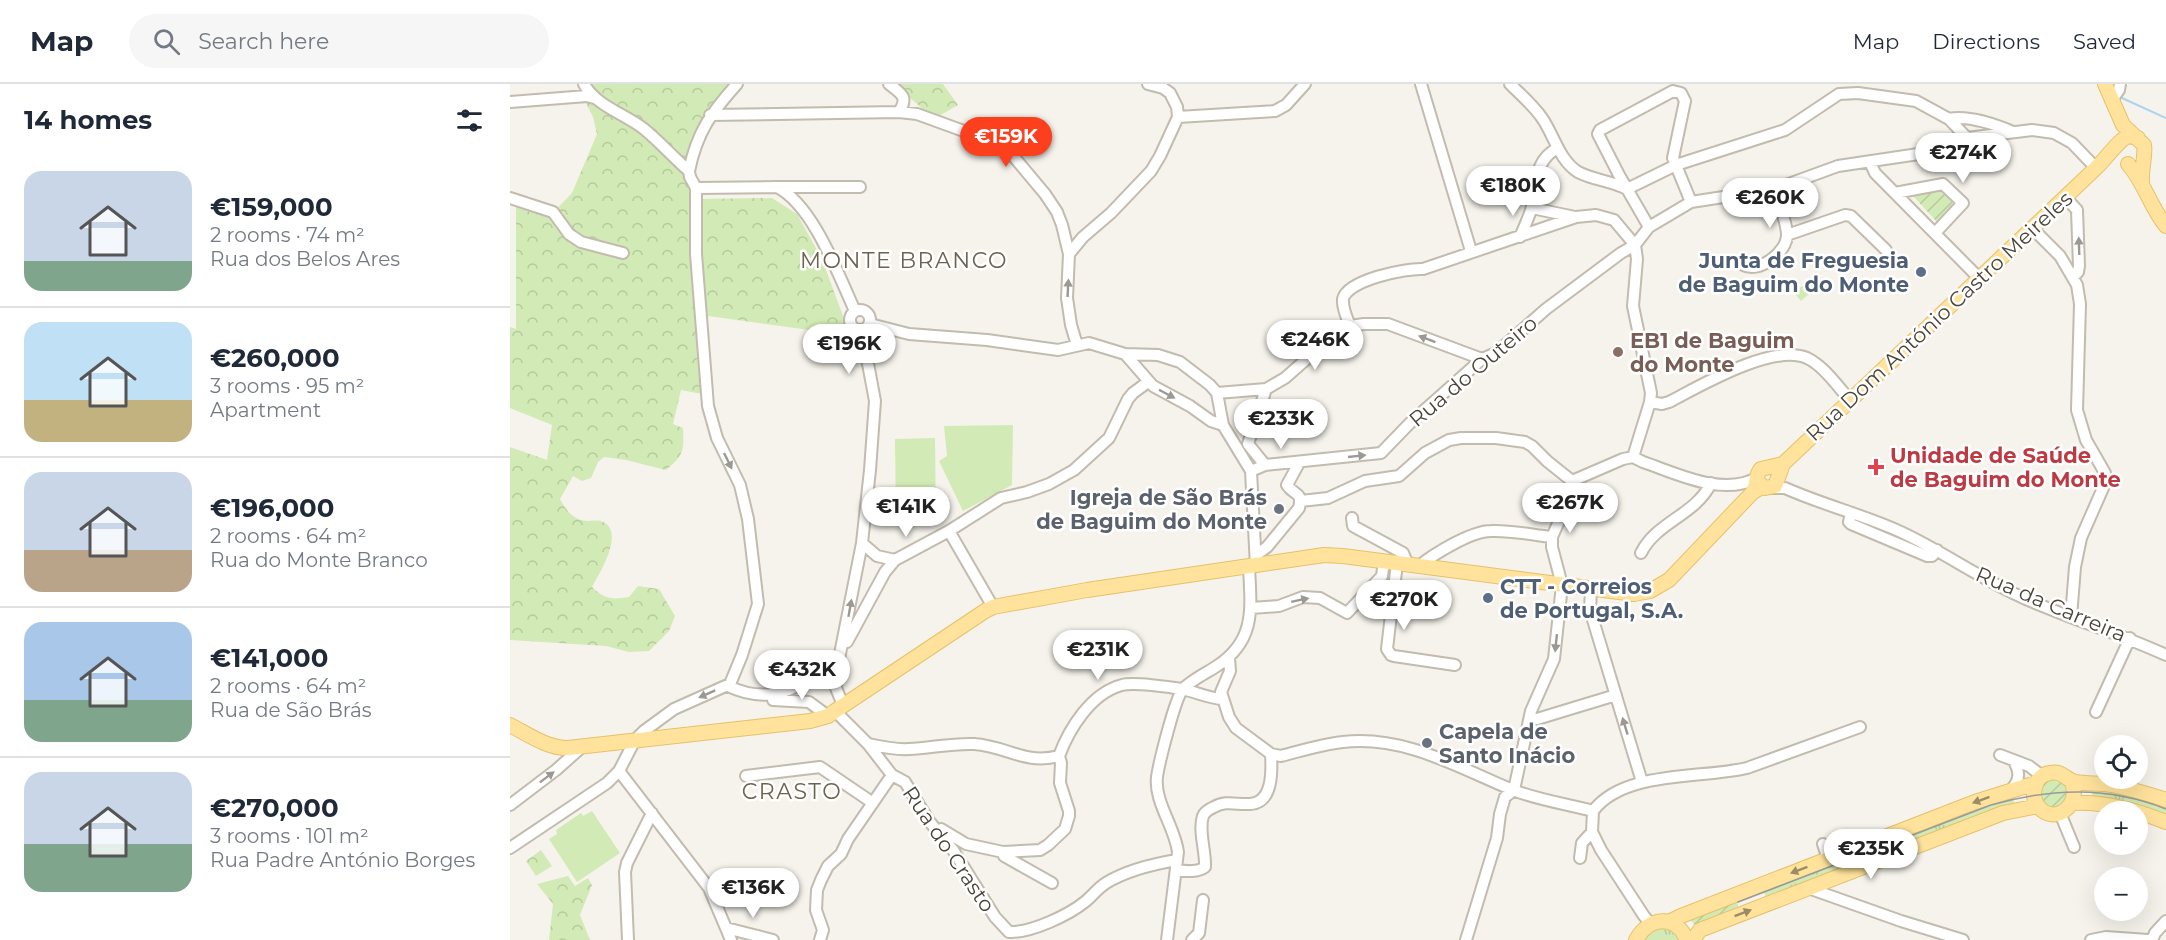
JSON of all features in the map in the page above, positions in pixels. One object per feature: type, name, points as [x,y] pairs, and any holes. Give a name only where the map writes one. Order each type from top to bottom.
[{"type":"main road","points":[[2105,84],[2124,127],[2142,141],[2145,149],[2142,181],[2148,198],[2166,226]]},
{"type":"main road","points":[[2120,120],[2117,154],[2142,181]]},
{"type":"main road","points":[[2119,143],[2129,136],[2138,138]]},
{"type":"main road","name":"Rua Dom António Castro Meireles","points":[[1253,563],[1343,555],[1634,594],[1658,588],[1669,580],[1740,506],[1770,480],[1850,400],[2096,168],[2119,143]]},
{"type":"main road","points":[[2096,168],[2125,163],[2135,164],[2143,158]]},
{"type":"main road","points":[[510,725],[556,748],[810,721],[835,711],[993,607],[1253,563]]},
{"type":"main road","points":[[1636,939],[1643,929],[1651,924],[1669,922],[1976,802],[2039,780],[2049,773],[2057,772],[2071,780],[2111,785],[2166,800]]},
{"type":"main road","points":[[2039,780],[2034,794],[2038,806],[2052,814],[2060,813],[2072,803],[2075,794],[2071,780]]},
{"type":"main road","points":[[2072,803],[2118,807],[2144,813],[2166,822]]},
{"type":"main road","points":[[1693,940],[1700,930],[1808,888],[2003,813],[2038,806]]},
{"type":"main road","points":[[1669,922],[1683,931],[1688,940]]},
{"type":"street","points":[[584,84],[594,98],[643,129],[689,171]]},
{"type":"street","points":[[510,848],[607,783],[619,771],[635,740],[644,731],[674,709],[728,686],[742,655],[758,604],[748,519],[740,485],[717,438],[708,406],[696,254],[696,188],[689,171],[692,155],[710,115],[737,84]]},
{"type":"street","points":[[889,84],[909,100],[917,114]]},
{"type":"street","points":[[1069,254],[1083,237],[1111,213],[1150,171],[1160,156],[1178,117],[1177,107],[1170,93],[1163,88],[1148,84]]},
{"type":"street","points":[[1421,84],[1471,251]]},
{"type":"street","points":[[1510,84],[1542,118],[1558,148],[1571,166],[1578,171],[1627,189],[1676,165],[1785,130],[1839,94],[1858,93],[1916,101],[1949,119],[1967,138]]},
{"type":"street","points":[[2112,100],[2120,84]]},
{"type":"street","points":[[1178,117],[1275,111],[1286,105],[1303,85]]},
{"type":"street","points":[[1649,227],[1598,134],[1600,130],[1673,91],[1681,93],[1684,102],[1674,154],[1691,202]]},
{"type":"street","points":[[510,102],[575,97],[594,98]]},
{"type":"street","points":[[899,112],[904,97]]},
{"type":"street","points":[[710,115],[899,112],[917,114],[983,138],[1009,151],[1046,194],[1062,225],[1069,254],[1067,298],[1077,345]]},
{"type":"street","points":[[1949,119],[1960,117],[2013,132]]},
{"type":"street","points":[[1635,245],[1649,227],[1691,202],[1775,189],[1838,166],[1952,149],[1967,138],[2032,130],[2055,134],[2072,143],[2096,168]]},
{"type":"street","points":[[1520,237],[1532,208],[1534,184],[1542,162],[1549,153],[1558,148]]},
{"type":"street","points":[[1869,162],[1875,173],[1979,278]]},
{"type":"street","points":[[1895,193],[1943,184],[1964,203],[1935,233]]},
{"type":"street","points":[[777,187],[788,193],[799,204],[816,231],[855,311]]},
{"type":"street","points":[[696,188],[860,187]]},
{"type":"street","points":[[1775,189],[1787,235]]},
{"type":"street","points":[[2065,197],[2077,210],[2079,266],[2078,272],[2073,277]]},
{"type":"street","points":[[510,198],[553,212],[569,234],[581,242],[623,253]]},
{"type":"street","points":[[1532,208],[1576,217]]},
{"type":"street","points":[[1350,327],[1343,300],[1353,287],[1371,279],[1411,268],[1423,268],[1576,217],[1596,215],[1614,220],[1635,245],[1637,259],[1634,306],[1649,385],[1650,402],[1633,457]]},
{"type":"street","points":[[1743,265],[1756,268],[1768,262],[1777,253],[1787,235],[1845,215],[1851,216],[1886,250]]},
{"type":"street","points":[[2032,228],[2054,249],[2077,285],[2080,304],[2077,410],[2086,440],[2104,473],[2103,488],[2081,538],[2075,567],[2072,617]]},
{"type":"street","name":"Rua do Outeiro","points":[[1251,471],[1265,465],[1381,453],[1410,423],[1482,359],[1496,353],[1546,309],[1620,253],[1635,245]]},
{"type":"street","points":[[835,711],[836,674],[862,543],[874,406],[864,328],[870,318],[867,312],[855,311],[850,322],[864,328],[987,340],[1058,350],[1089,343],[1125,354],[1158,355],[1186,366],[1217,393],[1223,425],[1251,471],[1253,563],[1251,608],[1242,643],[1229,658],[1183,689],[1169,727],[1157,779],[1162,803],[1177,843],[1167,940]]},
{"type":"street","points":[[1217,393],[1266,389],[1285,378],[1335,334],[1350,327],[1365,324],[1388,324],[1482,359]]},
{"type":"street","points":[[1125,354],[1148,382],[1212,421],[1223,425]]},
{"type":"street","points":[[1650,402],[1662,404],[1669,402],[1743,366],[1767,358],[1794,356],[1810,359],[1850,400]]},
{"type":"street","points":[[728,686],[741,693],[776,694],[791,691],[825,668],[847,643],[885,572],[895,560],[949,531],[1001,498],[1048,484],[1074,470],[1109,438],[1132,393],[1148,382]]},
{"type":"street","points":[[1265,465],[1248,444],[1266,389]]},
{"type":"street","points":[[1301,501],[1328,498],[1365,481],[1399,476],[1425,453],[1449,440],[1461,438],[1496,438],[1525,442],[1572,481]]},
{"type":"street","points":[[1572,481],[1633,457],[1711,483],[1731,484],[1770,480]]},
{"type":"street","points":[[1253,563],[1299,508],[1301,501],[1299,495],[1287,485],[1299,463]]},
{"type":"street","name":"Rua da Carreira","points":[[1770,480],[1899,531],[2002,588],[2130,638],[2166,655]]},
{"type":"street","points":[[1466,940],[1497,838],[1505,797],[1514,790],[1531,711],[1554,659],[1562,585],[1552,547],[1552,537],[1563,512],[1572,481]]},
{"type":"street","points":[[1641,553],[1644,546],[1665,525],[1699,502],[1711,483]]},
{"type":"street","points":[[1731,484],[1739,491],[1740,506]]},
{"type":"street","name":"Rua da Carreira","points":[[1851,513],[1849,522],[1851,525],[1930,557],[1937,550]]},
{"type":"street","points":[[1352,518],[1353,526],[1403,553],[1387,649],[1389,652],[1394,656],[1455,665]]},
{"type":"street","points":[[949,531],[993,607]]},
{"type":"street","points":[[1251,608],[1279,606],[1303,597],[1320,598],[1347,613],[1382,576],[1402,564],[1429,558],[1477,533],[1490,531],[1552,537]]},
{"type":"street","points":[[1894,543],[1899,531]]},
{"type":"street","points":[[862,543],[877,556],[895,560]]},
{"type":"street","points":[[1591,589],[1590,610],[1642,782]]},
{"type":"street","points":[[2096,712],[2130,638]]},
{"type":"street","points":[[1229,658],[1230,671],[1221,692],[1229,717],[1236,728],[1271,754],[1281,756],[1343,742],[1391,745],[1418,750],[1463,766],[1514,790],[1593,811]]},
{"type":"street","points":[[928,821],[966,844],[1003,852],[1040,850],[1065,828],[1070,811],[1060,783],[1059,756],[1064,742],[1089,707],[1123,684],[1183,689],[1212,699],[1222,699]]},
{"type":"street","name":"Rua do Crasto","points":[[741,693],[751,698],[809,702],[835,711],[868,744],[892,776],[905,782],[928,821],[953,850],[1007,936],[1068,913],[1117,877],[1160,863],[1194,871],[1203,870],[1205,867],[1203,816],[1218,804],[1230,802],[1249,804],[1265,798],[1272,771],[1271,754]]},
{"type":"street","points":[[1537,719],[1616,695]]},
{"type":"street","points":[[1651,924],[1601,850],[1592,832],[1593,811],[1601,801],[1642,782],[1728,773],[1747,768],[1860,727]]},
{"type":"street","points":[[868,744],[908,749],[975,744],[1000,749],[1028,759],[1043,760],[1059,756]]},
{"type":"street","points":[[510,805],[583,746]]},
{"type":"street","points":[[2000,755],[2034,769],[2039,780]]},
{"type":"street","points":[[2010,790],[2019,776],[2019,770],[2013,760]]},
{"type":"street","points":[[746,776],[820,767],[873,803]]},
{"type":"street","points":[[619,771],[709,888],[731,940]]},
{"type":"street","points":[[824,939],[816,910],[816,890],[828,866],[841,854],[848,839],[892,776]]},
{"type":"street","points":[[628,940],[625,872],[631,854],[652,813]]},
{"type":"street","points":[[2060,813],[2074,847]]},
{"type":"street","points":[[1580,858],[1582,843],[1592,832]]},
{"type":"street","points":[[1823,844],[1828,859]]},
{"type":"street","points":[[1003,852],[1004,856],[1052,883]]},
{"type":"street","points":[[1839,876],[1837,887],[1840,895],[1849,902]]},
{"type":"street","points":[[1808,888],[1963,940]]},
{"type":"street","points":[[1197,938],[1203,900]]},
{"type":"street","points":[[2091,940],[2106,937],[2150,940],[2166,921]]},
{"type":"street","points":[[726,928],[773,940]]},
{"type":"green space","points":[[580,84],[731,84],[702,124],[690,150],[688,164],[693,199],[772,198],[797,214],[822,259],[843,316],[846,335],[694,314],[702,394],[681,390],[673,424],[683,428],[683,447],[680,456],[666,470],[604,457],[598,462],[591,478],[582,481],[573,476],[560,499],[565,507],[578,519],[601,521],[612,533],[605,563],[592,587],[600,594],[613,598],[629,597],[638,586],[659,589],[675,616],[669,631],[649,651],[629,652],[606,646],[510,640],[510,447],[547,460],[552,425],[510,408],[510,327],[516,329],[516,207],[550,216],[572,193],[597,134]]},
{"type":"green space","points":[[895,84],[943,84],[958,105],[939,116],[927,113]]},
{"type":"green space","points":[[1940,190],[1955,205],[1937,222],[1913,196]]},
{"type":"green space","points":[[1811,278],[1818,286],[1801,301],[1794,293]]},
{"type":"green space","points":[[1013,425],[1012,485],[963,511],[939,461],[947,456],[944,426]]},
{"type":"green space","points":[[935,438],[936,521],[896,522],[895,439]]},
{"type":"green space","points":[[2056,777],[2068,786],[2068,800],[2056,809],[2043,805],[2039,787],[2042,782]]},
{"type":"green space","points":[[2092,787],[2166,804],[2166,818],[2148,813],[2148,801],[2092,799]]},
{"type":"green space","points":[[2013,797],[2015,806],[1767,900],[1762,888],[1961,812]]},
{"type":"green space","points":[[592,811],[620,853],[577,882],[549,839],[557,834],[556,830],[581,813],[583,816]]},
{"type":"green space","points":[[541,850],[552,866],[536,876],[526,861]]},
{"type":"green space","points":[[568,876],[575,886],[588,878],[592,885],[580,915],[590,940],[549,940],[553,904],[537,884]]},
{"type":"green space","points":[[1736,900],[1739,908],[1697,928],[1688,917]]},
{"type":"green space","points":[[1657,928],[1670,930],[1679,940],[1643,940],[1646,935]]},
{"type":"waterway","points":[[2122,98],[2166,118]]},
{"type":"tram line","points":[[1738,902],[1991,805],[2013,799],[2057,793],[2101,793],[2123,796],[2166,809]]},
{"type":"place","name":"Junta de Freguesia de Baguim do Monte","points":[[1921,272]]},
{"type":"place","name":"EB1 de Baguim do Monte","points":[[1618,352]]},
{"type":"place","name":"Unidade de Saúde de Baguim do Monte","points":[[1876,467]]},
{"type":"place","name":"Igreja de São Brás de Baguim do Monte","points":[[1279,509]]},
{"type":"place","name":"CTT - Correios de Portugal, S.A.","points":[[1488,598]]},
{"type":"place","name":"Capela de Santo Inácio","points":[[1427,743]]},
{"type":"district","name":"MONTE BRANCO","points":[[904,260]]},
{"type":"district","name":"CRASTO","points":[[792,791]]}]
